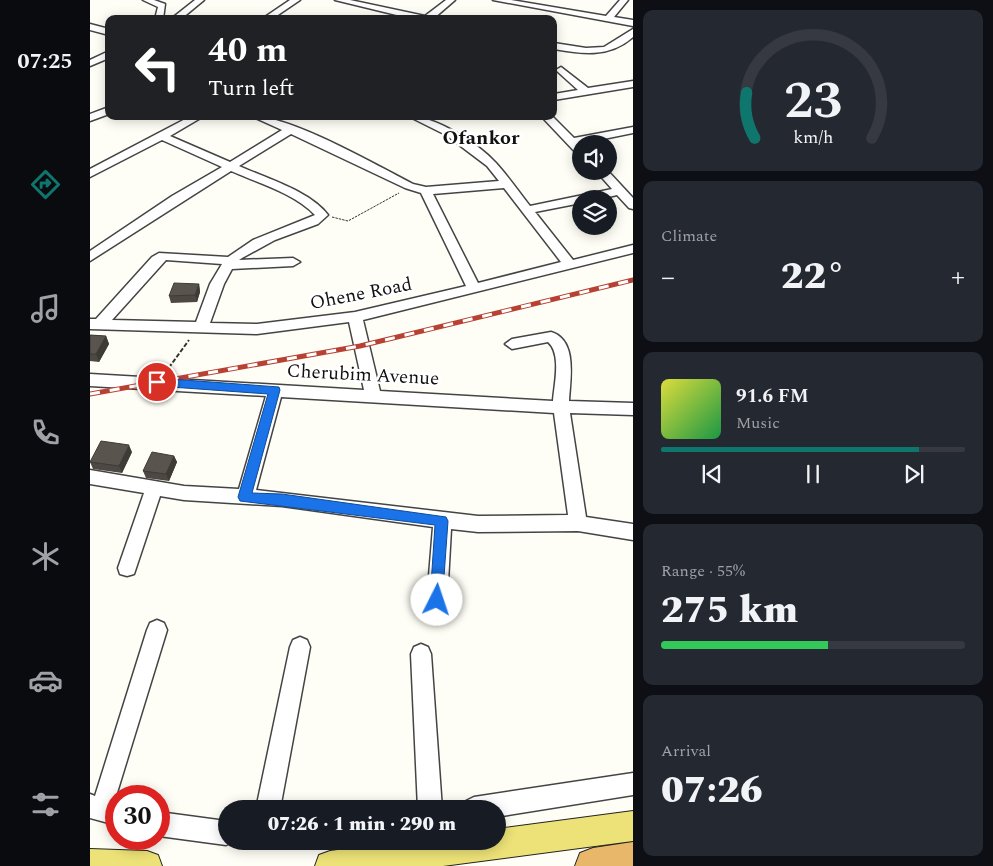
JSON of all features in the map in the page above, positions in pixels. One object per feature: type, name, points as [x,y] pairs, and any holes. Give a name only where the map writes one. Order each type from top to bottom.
[{"type":"highway","points":[[593,866],[633,860]]},
{"type":"main road","points":[[330,866],[633,826]]},
{"type":"main road","points":[[90,864],[147,866]]},
{"type":"street","points":[[147,0],[162,6],[160,15]]},
{"type":"street","points":[[180,15],[200,0]]},
{"type":"street","points":[[272,15],[296,0]]},
{"type":"street","points":[[339,0],[408,15]]},
{"type":"street","points":[[431,15],[451,0]]},
{"type":"street","points":[[497,0],[633,24]]},
{"type":"street","points":[[608,19],[624,0]]},
{"type":"street","points":[[90,27],[105,31]]},
{"type":"street","points":[[557,46],[601,52],[617,46],[633,32]]},
{"type":"street","points":[[90,64],[105,56]]},
{"type":"street","points":[[561,70],[585,91]]},
{"type":"street","points":[[557,96],[633,84]]},
{"type":"street","points":[[90,118],[105,112]]},
{"type":"street","points":[[90,174],[191,120]]},
{"type":"street","points":[[266,120],[409,186],[426,191],[506,184]]},
{"type":"street","points":[[422,120],[450,133],[491,164],[570,266]]},
{"type":"street","points":[[550,120],[571,142],[633,130]]},
{"type":"street","points":[[90,257],[176,199],[290,130]]},
{"type":"street","points":[[160,135],[228,168],[304,200],[322,215],[314,221],[255,246],[230,263],[220,281],[201,328]]},
{"type":"street","points":[[610,180],[633,205]]},
{"type":"street","points":[[528,210],[618,189],[633,183]]},
{"type":"street","points":[[426,191],[474,289]]},
{"type":"street","name":"Ohene Road","points":[[95,325],[258,329],[355,318],[633,249]]},
{"type":"street","points":[[95,325],[157,260],[164,256],[230,263],[293,262]]},
{"type":"street","points":[[355,318],[373,395]]},
{"type":"street","points":[[512,344],[551,338],[558,344],[563,357],[561,407],[578,523]]},
{"type":"street","name":"Cherubim Avenue","points":[[90,380],[157,382],[561,407],[633,409]]},
{"type":"street","points":[[244,497],[275,390]]},
{"type":"street","points":[[90,477],[184,494],[282,499],[442,521],[478,524],[578,523],[633,532]]},
{"type":"street","points":[[127,568],[154,488]]},
{"type":"street","points":[[437,600],[442,521]]},
{"type":"street","points":[[103,809],[157,630]]},
{"type":"street","points":[[270,800],[300,647]]},
{"type":"street","points":[[421,654],[429,800]]},
{"type":"street","points":[[506,804],[633,784]]},
{"type":"street","points":[[170,825],[218,832]]},
{"type":"path","points":[[322,215],[348,221],[381,205],[409,186]]},
{"type":"path","points":[[157,382],[188,340]]},
{"type":"building","points":[[174,283],[199,284],[195,295],[169,296]]},
{"type":"building","points":[[90,335],[106,336],[96,354],[90,354]]},
{"type":"building","points":[[101,441],[129,445],[119,466],[90,462]]},
{"type":"building","points":[[152,452],[174,456],[166,474],[143,471]]},
{"type":"railway","points":[[90,394],[360,346],[633,280]]},
{"type":"district","name":"Ofankor","points":[[481,138]]},
{"type":"route","points":[[157,382],[275,390],[244,497],[282,499],[442,521],[437,600]]}]
